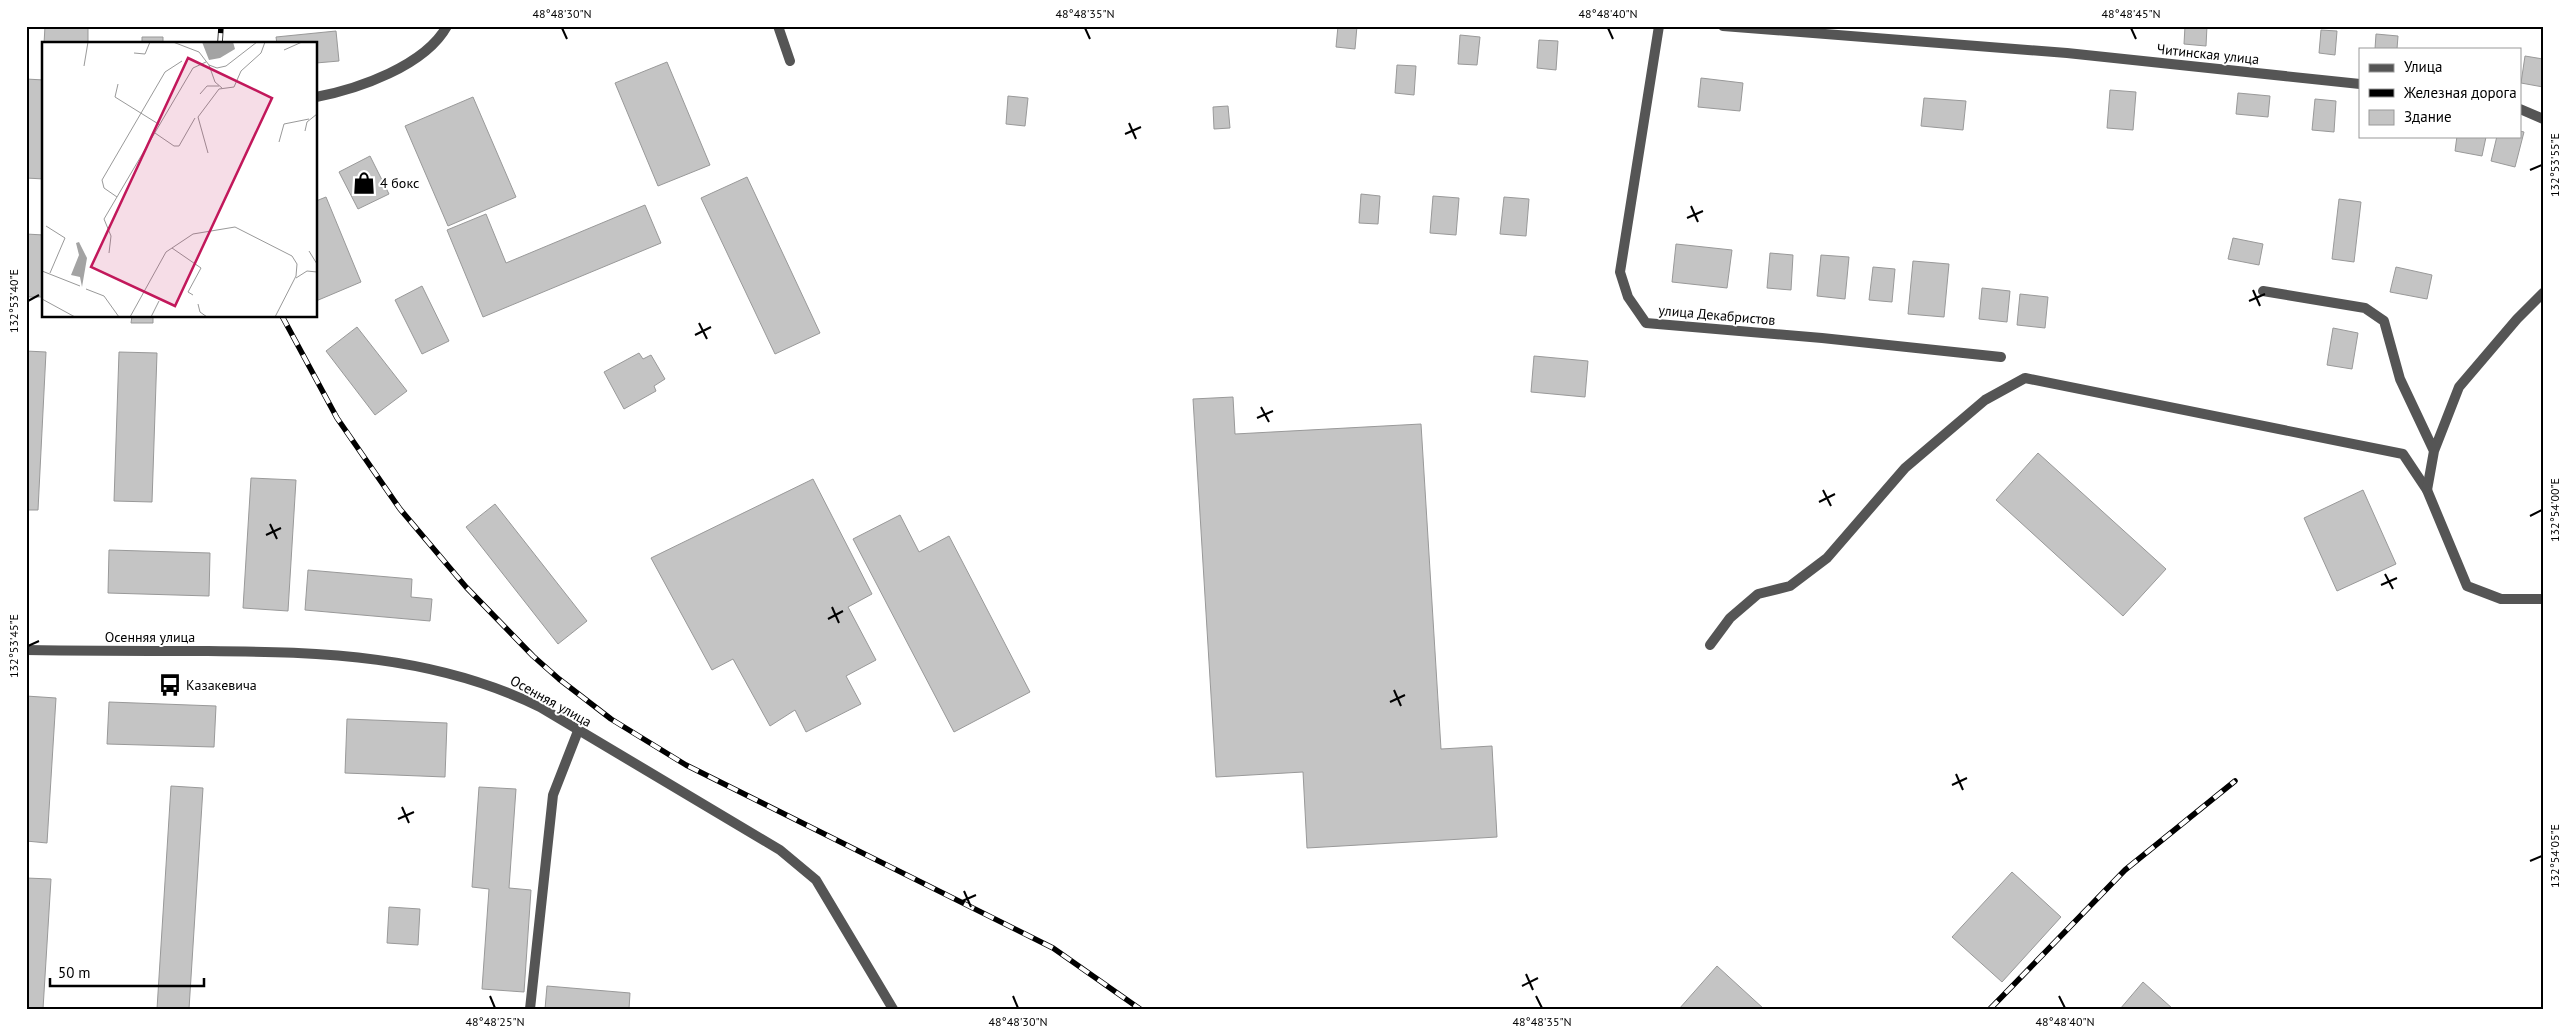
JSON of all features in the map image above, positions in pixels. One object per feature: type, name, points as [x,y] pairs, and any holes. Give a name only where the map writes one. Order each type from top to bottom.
[{"type":"street","points":[[318,98],[349,91],[415,61],[447,26]]},
{"type":"street","points":[[778,26],[790,61]]},
{"type":"street","name":"улица Декабристов","points":[[1659,26],[1620,272],[1628,298],[1646,323],[1822,338],[2001,357]]},
{"type":"street","name":"Читинская улица","points":[[1724,26],[1757,27],[2067,53],[2359,84]]},
{"type":"street","points":[[2522,110],[2543,119]]},
{"type":"street","points":[[2263,291],[2365,308],[2384,321],[2400,379],[2434,451]]},
{"type":"street","points":[[2426,490],[2434,451],[2459,387],[2517,319],[2543,293]]},
{"type":"street","points":[[1710,645],[1730,618],[1758,594],[1790,586],[1827,558],[1905,468],[1985,400],[2025,378],[2403,454],[2426,490],[2467,586],[2501,599],[2543,599]]},
{"type":"street","name":"Осенняя улица","points":[[26,650],[309,652],[388,660],[438,670],[505,690],[540,707],[780,850],[816,880],[893,1009]]},
{"type":"street","points":[[530,1009],[553,795],[578,731]]},
{"type":"building","points":[[45,26],[88,26],[88,42],[44,42]]},
{"type":"building","points":[[1338,26],[1357,26],[1355,49],[1336,47]]},
{"type":"building","points":[[2185,26],[2207,26],[2206,46],[2184,44]]},
{"type":"building","points":[[2321,30],[2337,31],[2335,55],[2319,53]]},
{"type":"building","points":[[336,31],[339,61],[318,63],[318,42],[277,42],[276,37]]},
{"type":"building","points":[[2376,34],[2398,36],[2397,48],[2375,48]]},
{"type":"building","points":[[1460,35],[1480,37],[1477,65],[1458,64]]},
{"type":"building","points":[[142,37],[163,37],[163,42],[142,42]]},
{"type":"building","points":[[1539,40],[1558,41],[1556,70],[1537,68]]},
{"type":"building","points":[[2525,56],[2543,59],[2543,87],[2522,83]]},
{"type":"building","points":[[667,62],[710,165],[658,186],[615,83]]},
{"type":"building","points":[[1397,65],[1416,66],[1414,95],[1395,93]]},
{"type":"building","points":[[1701,78],[1743,83],[1740,111],[1698,107]]},
{"type":"building","points":[[26,79],[42,80],[42,179],[26,178]]},
{"type":"building","points":[[2110,90],[2136,92],[2133,130],[2107,128]]},
{"type":"building","points":[[2238,93],[2270,96],[2268,117],[2236,114]]},
{"type":"building","points":[[1008,96],[1028,98],[1025,126],[1006,124]]},
{"type":"building","points":[[473,97],[516,197],[448,226],[405,126]]},
{"type":"building","points":[[1924,98],[1966,101],[1963,130],[1921,126]]},
{"type":"building","points":[[2315,99],[2336,101],[2334,132],[2312,130]]},
{"type":"building","points":[[1228,106],[1230,128],[1214,129],[1213,107]]},
{"type":"building","points":[[2522,132],[2524,132],[2515,167],[2491,161],[2497,138],[2522,138]]},
{"type":"building","points":[[2457,138],[2486,138],[2482,156],[2455,151]]},
{"type":"building","name":"4 бокс","points":[[370,156],[389,194],[358,209],[339,172]]},
{"type":"building","points":[[747,177],[820,333],[775,354],[701,198]]},
{"type":"building","points":[[1361,194],[1380,196],[1378,224],[1359,223]]},
{"type":"building","points":[[1433,196],[1459,198],[1456,235],[1430,233]]},
{"type":"building","points":[[326,197],[361,282],[318,300],[318,200]]},
{"type":"building","points":[[1504,197],[1529,199],[1526,236],[1500,234]]},
{"type":"building","points":[[2339,199],[2361,202],[2354,262],[2332,259]]},
{"type":"building","points":[[645,205],[661,243],[483,317],[447,230],[486,214],[506,263]]},
{"type":"building","points":[[26,234],[42,235],[42,297],[26,297]]},
{"type":"building","points":[[2233,238],[2263,244],[2259,265],[2228,259]]},
{"type":"building","points":[[1676,244],[1732,250],[1727,288],[1672,282]]},
{"type":"building","points":[[1770,253],[1793,255],[1791,290],[1767,288]]},
{"type":"building","points":[[1821,255],[1849,257],[1845,299],[1817,296]]},
{"type":"building","points":[[1913,261],[1949,264],[1944,317],[1908,314]]},
{"type":"building","points":[[1873,267],[1895,269],[1892,302],[1869,300]]},
{"type":"building","points":[[2396,267],[2432,275],[2427,299],[2390,292]]},
{"type":"building","points":[[422,286],[449,341],[422,354],[395,300]]},
{"type":"building","points":[[1982,288],[2010,291],[2007,322],[1979,319]]},
{"type":"building","points":[[2020,294],[2048,297],[2045,328],[2017,325]]},
{"type":"building","points":[[132,318],[153,318],[153,323],[131,323]]},
{"type":"building","points":[[357,327],[407,391],[375,415],[326,351]]},
{"type":"building","points":[[2333,328],[2358,333],[2352,369],[2327,365]]},
{"type":"building","points":[[26,351],[46,352],[38,510],[26,510]]},
{"type":"building","points":[[119,352],[157,353],[152,502],[114,501]]},
{"type":"building","points":[[639,353],[643,359],[651,355],[665,379],[654,386],[656,391],[624,409],[604,372]]},
{"type":"building","points":[[1534,356],[1588,361],[1585,397],[1531,392]]},
{"type":"building","points":[[1233,397],[1235,434],[1421,424],[1441,749],[1492,746],[1497,837],[1307,848],[1303,772],[1216,777],[1193,399]]},
{"type":"building","points":[[2038,453],[2166,569],[2123,616],[1996,500]]},
{"type":"building","points":[[251,478],[296,480],[288,611],[243,608]]},
{"type":"building","points":[[813,479],[872,594],[848,607],[876,660],[846,676],[861,704],[806,732],[795,710],[770,726],[733,659],[712,670],[651,558]]},
{"type":"building","points":[[2363,490],[2396,564],[2337,591],[2304,518]]},
{"type":"building","points":[[495,504],[587,621],[558,644],[466,527]]},
{"type":"building","points":[[900,515],[919,552],[949,536],[1030,692],[954,732],[853,539]]},
{"type":"building","points":[[109,550],[210,553],[209,596],[108,593]]},
{"type":"building","points":[[308,570],[412,579],[411,597],[432,599],[430,621],[305,610]]},
{"type":"building","points":[[26,696],[56,698],[47,843],[26,841]]},
{"type":"building","points":[[109,702],[216,706],[214,747],[107,744]]},
{"type":"building","points":[[347,719],[447,723],[445,777],[345,773]]},
{"type":"building","points":[[171,786],[203,788],[189,1009],[157,1009]]},
{"type":"building","points":[[479,787],[516,789],[509,888],[531,890],[524,992],[482,989],[489,889],[472,887]]},
{"type":"building","points":[[2012,872],[2061,917],[2002,982],[1952,937]]},
{"type":"building","points":[[26,878],[51,879],[43,1009],[26,1009]]},
{"type":"building","points":[[389,907],[420,909],[418,945],[387,943]]},
{"type":"building","points":[[1717,966],[1764,1009],[1679,1009]]},
{"type":"building","points":[[2143,982],[2173,1009],[2120,1009]]},
{"type":"building","points":[[547,986],[630,993],[629,1009],[545,1009]]},
{"type":"railway","points":[[220,42],[221,26]]},
{"type":"railway","points":[[283,318],[337,418],[400,509],[466,587],[533,656],[559,679],[611,719],[686,765],[1053,948],[1140,1009]]},
{"type":"railway","points":[[1990,1009],[2125,870],[2235,781]]},
{"type":"place","name":"4 бокс","points":[[364,183]]},
{"type":"place","name":"Казакевича","points":[[170,685]]}]
